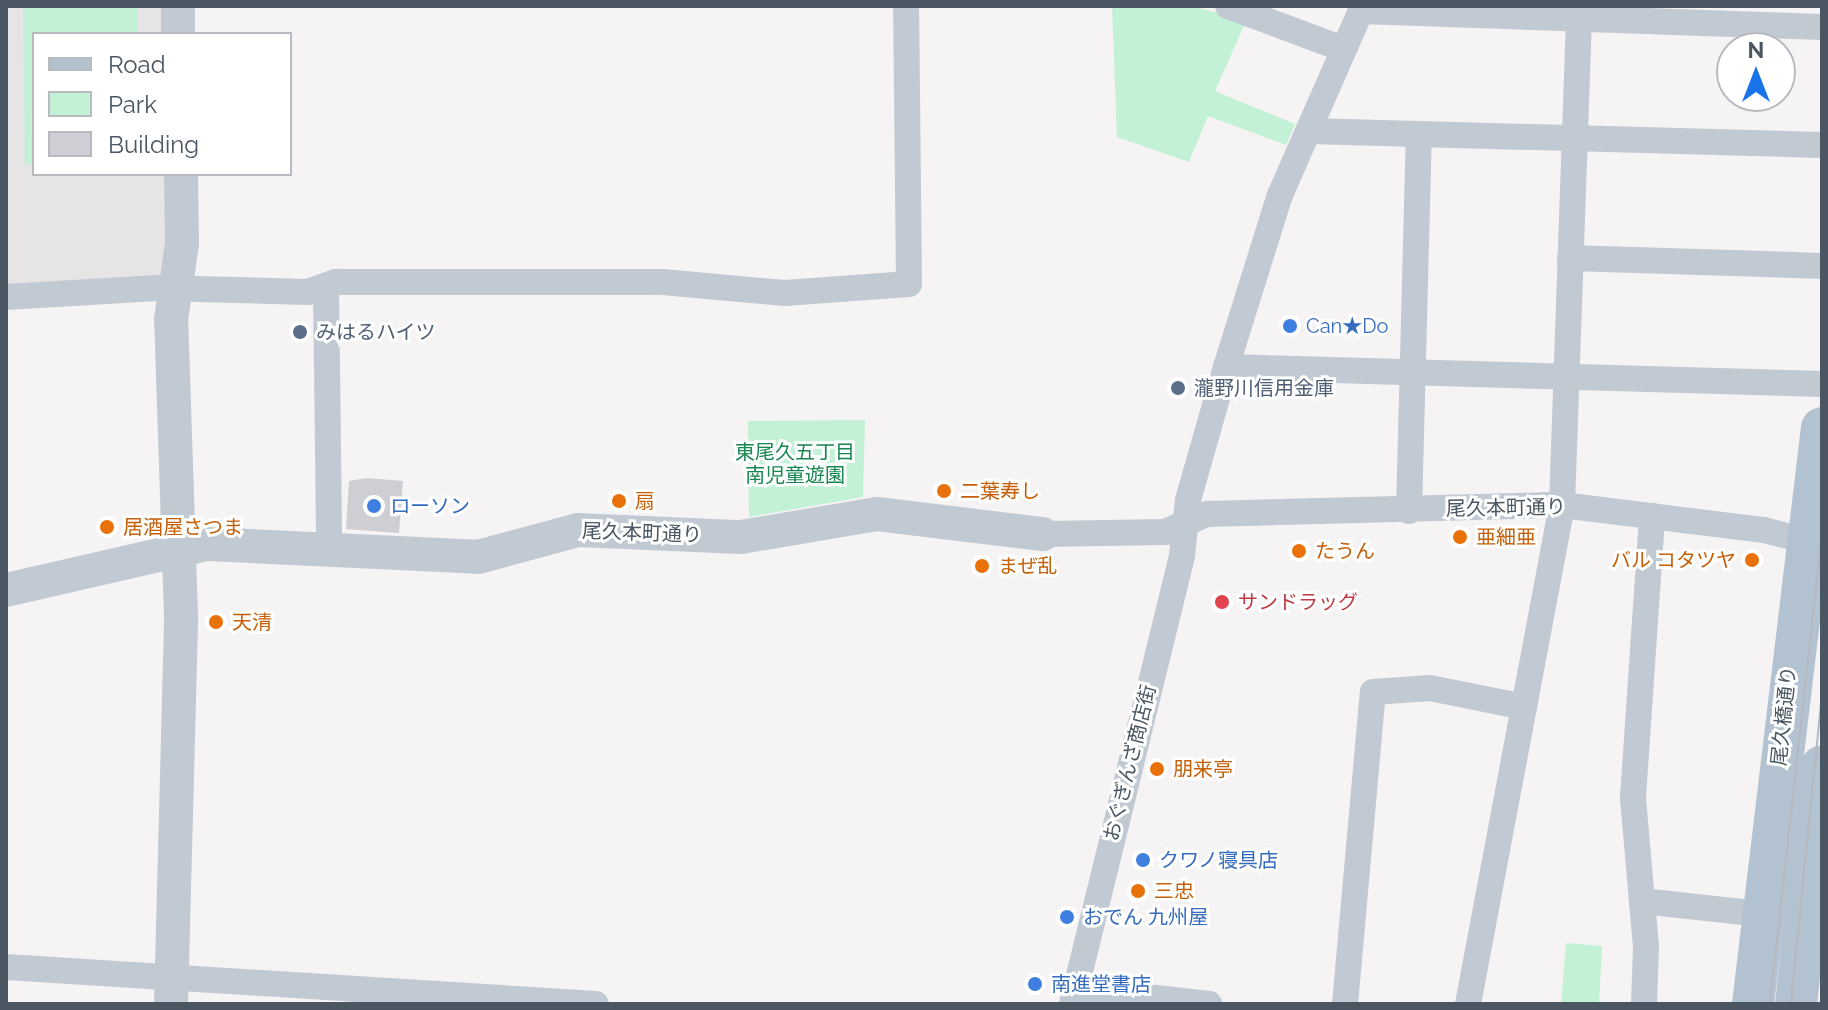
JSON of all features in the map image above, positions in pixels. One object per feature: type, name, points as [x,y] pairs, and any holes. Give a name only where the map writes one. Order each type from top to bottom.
[{"type":"main road","name":"尾久橋通り","points":[[1753,1004],[1762,914],[1814,543],[1822,428]]},
{"type":"main road","points":[[1796,1004],[1821,782]]},
{"type":"street","points":[[178,6],[178,32]]},
{"type":"street","points":[[6,297],[174,288],[308,292],[326,286],[663,282],[785,293],[909,284],[906,6]]},
{"type":"street","points":[[1228,6],[1343,49]]},
{"type":"street","points":[[1362,8],[1579,12],[1822,27]]},
{"type":"street","name":"おぐぎんざ商店街","points":[[1074,996],[1189,523],[1188,500],[1226,367],[1280,195],[1362,8]]},
{"type":"street","points":[[1468,1004],[1562,505],[1579,12]]},
{"type":"street","points":[[1309,131],[1822,145]]},
{"type":"street","points":[[1409,511],[1419,134]]},
{"type":"street","points":[[172,989],[179,549],[174,288],[182,244],[181,176]]},
{"type":"street","points":[[1570,258],[1822,266]]},
{"type":"street","points":[[326,286],[329,546]]},
{"type":"street","points":[[1226,367],[1822,384]]},
{"type":"street","name":"尾久本町通り","points":[[6,590],[179,549],[264,542],[478,557],[578,530],[741,537],[877,514],[1043,534],[1141,534],[1189,523],[1207,514],[1562,505],[1652,516],[1814,543]]},
{"type":"street","points":[[1644,1004],[1642,901],[1633,797],[1652,516]]},
{"type":"street","points":[[1345,1004],[1373,692],[1430,688],[1524,707]]},
{"type":"street","points":[[1642,901],[1762,914]]},
{"type":"street","points":[[6,967],[172,989],[596,1004]]},
{"type":"street","points":[[1074,996],[1209,1004]]},
{"type":"shaded area","points":[[6,6],[161,6],[162,32],[32,32],[32,176],[165,176],[166,257],[159,278],[6,287]]},
{"type":"green space","points":[[23,6],[138,6],[138,32],[32,32],[32,164],[25,164]]},
{"type":"green space","points":[[1112,6],[1188,6],[1247,19],[1215,91],[1295,124],[1286,145],[1208,116],[1189,162],[1117,137]]},
{"type":"green space","name":"東尾久五丁目 南児童遊園","points":[[865,420],[863,497],[749,517],[748,421]]},
{"type":"green space","points":[[1566,943],[1602,946],[1599,1004],[1561,1004]]},
{"type":"building","name":"ローソン","points":[[367,478],[403,481],[399,533],[346,529],[349,481]]},
{"type":"tram line","points":[[1770,1004],[1822,533]]},
{"type":"tram line","points":[[1791,1004],[1822,692]]},
{"type":"place","name":"Can★Do","points":[[1290,326]]},
{"type":"place","name":"みはるハイツ","points":[[300,332]]},
{"type":"place","name":"瀧野川信用金庫","points":[[1178,388]]},
{"type":"place","name":"二葉寿し","points":[[944,491]]},
{"type":"place","name":"扇","points":[[619,501]]},
{"type":"place","name":"ローソン","points":[[374,506]]},
{"type":"place","name":"居酒屋さつま","points":[[107,527]]},
{"type":"place","name":"亜細亜","points":[[1460,537]]},
{"type":"place","name":"たうん","points":[[1299,551]]},
{"type":"place","name":"バル コタツヤ","points":[[1752,560]]},
{"type":"place","name":"まぜ乱","points":[[982,566]]},
{"type":"place","name":"サンドラッグ","points":[[1222,602]]},
{"type":"place","name":"天清","points":[[216,622]]},
{"type":"place","name":"朋来亭","points":[[1157,769]]},
{"type":"place","name":"クワノ寝具店","points":[[1143,860]]},
{"type":"place","name":"三忠","points":[[1138,891]]},
{"type":"place","name":"おでん 九州屋","points":[[1067,917]]},
{"type":"place","name":"南進堂書店","points":[[1035,984]]}]
